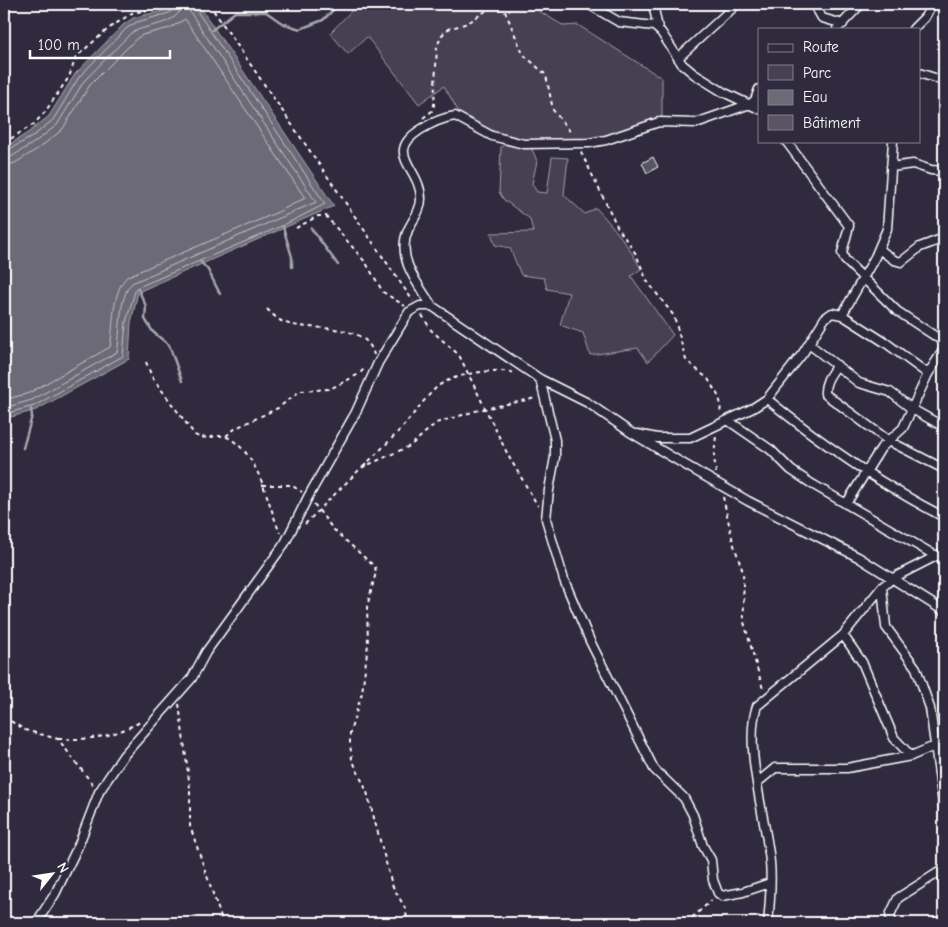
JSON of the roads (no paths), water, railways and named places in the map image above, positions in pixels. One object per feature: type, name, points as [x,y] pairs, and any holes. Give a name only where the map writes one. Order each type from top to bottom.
[{"type":"street","points":[[588,4],[618,22],[648,24],[658,28]]},
{"type":"street","points":[[653,4],[658,28],[678,58],[700,78],[755,101]]},
{"type":"street","points":[[678,58],[737,4]]},
{"type":"street","points":[[814,4],[822,18],[840,26],[861,4]]},
{"type":"street","points":[[914,28],[932,4]]},
{"type":"street","points":[[920,74],[944,81]]},
{"type":"street","points":[[755,101],[696,123],[659,122],[601,142],[524,144],[500,139],[455,116],[432,123],[406,140],[403,150],[422,196],[416,218],[405,239],[404,252],[410,268],[432,306],[540,379],[588,403],[630,432],[720,486],[893,578],[944,611]]},
{"type":"street","points":[[787,142],[847,223],[848,229],[843,256],[862,278],[897,311],[944,342]]},
{"type":"street","points":[[842,315],[879,250],[888,226],[892,142]]},
{"type":"street","points":[[890,167],[913,164],[927,169],[944,171]]},
{"type":"street","points":[[879,250],[894,260],[901,262],[920,247],[944,238]]},
{"type":"street","points":[[36,923],[55,894],[80,844],[99,792],[122,756],[178,695],[286,543],[308,497],[356,412],[377,361],[409,312],[415,305],[432,306]]},
{"type":"street","points":[[630,432],[657,438],[690,438],[729,421],[767,399],[810,344],[825,318],[832,313],[842,315],[886,343],[928,374]]},
{"type":"street","points":[[810,344],[859,382],[890,392],[912,409],[944,427]]},
{"type":"street","points":[[846,504],[881,448],[903,428],[928,374],[944,349]]},
{"type":"street","points":[[837,365],[827,379],[824,387],[825,394],[889,441],[944,468]]},
{"type":"street","points":[[540,379],[555,440],[555,457],[546,519],[564,580],[590,641],[654,770],[684,798],[694,815],[703,846],[711,860],[713,880],[720,894],[722,896],[743,892],[770,882]]},
{"type":"street","points":[[767,399],[830,449],[944,517]]},
{"type":"street","points":[[729,421],[771,450],[791,470],[936,556]]},
{"type":"street","points":[[768,923],[771,864],[754,750],[754,714],[757,706],[843,634],[882,587],[893,578],[944,552]]},
{"type":"street","points":[[882,587],[886,627],[918,672],[930,708],[944,810]]},
{"type":"street","points":[[843,634],[862,662],[894,738],[911,756]]},
{"type":"street","points":[[758,782],[775,768],[847,768],[911,756],[944,742]]},
{"type":"street","points":[[892,923],[890,915],[898,898],[944,870]]},
{"type":"water","points":[[172,4],[198,4],[334,206],[138,292],[131,323],[129,359],[36,410],[4,419],[4,148],[49,116],[75,74],[124,24],[135,17],[163,11]]},
{"type":"waterway","points":[[212,30],[235,12],[266,12],[282,23],[300,29],[323,20],[339,4]]},
{"type":"waterway","points":[[283,227],[292,257],[292,267]]},
{"type":"waterway","points":[[311,228],[338,265]]},
{"type":"waterway","points":[[200,261],[208,270],[220,294]]},
{"type":"waterway","points":[[138,289],[146,306],[145,319],[153,332],[169,345],[182,381]]},
{"type":"waterway","points":[[23,448],[32,416],[31,409]]}]
